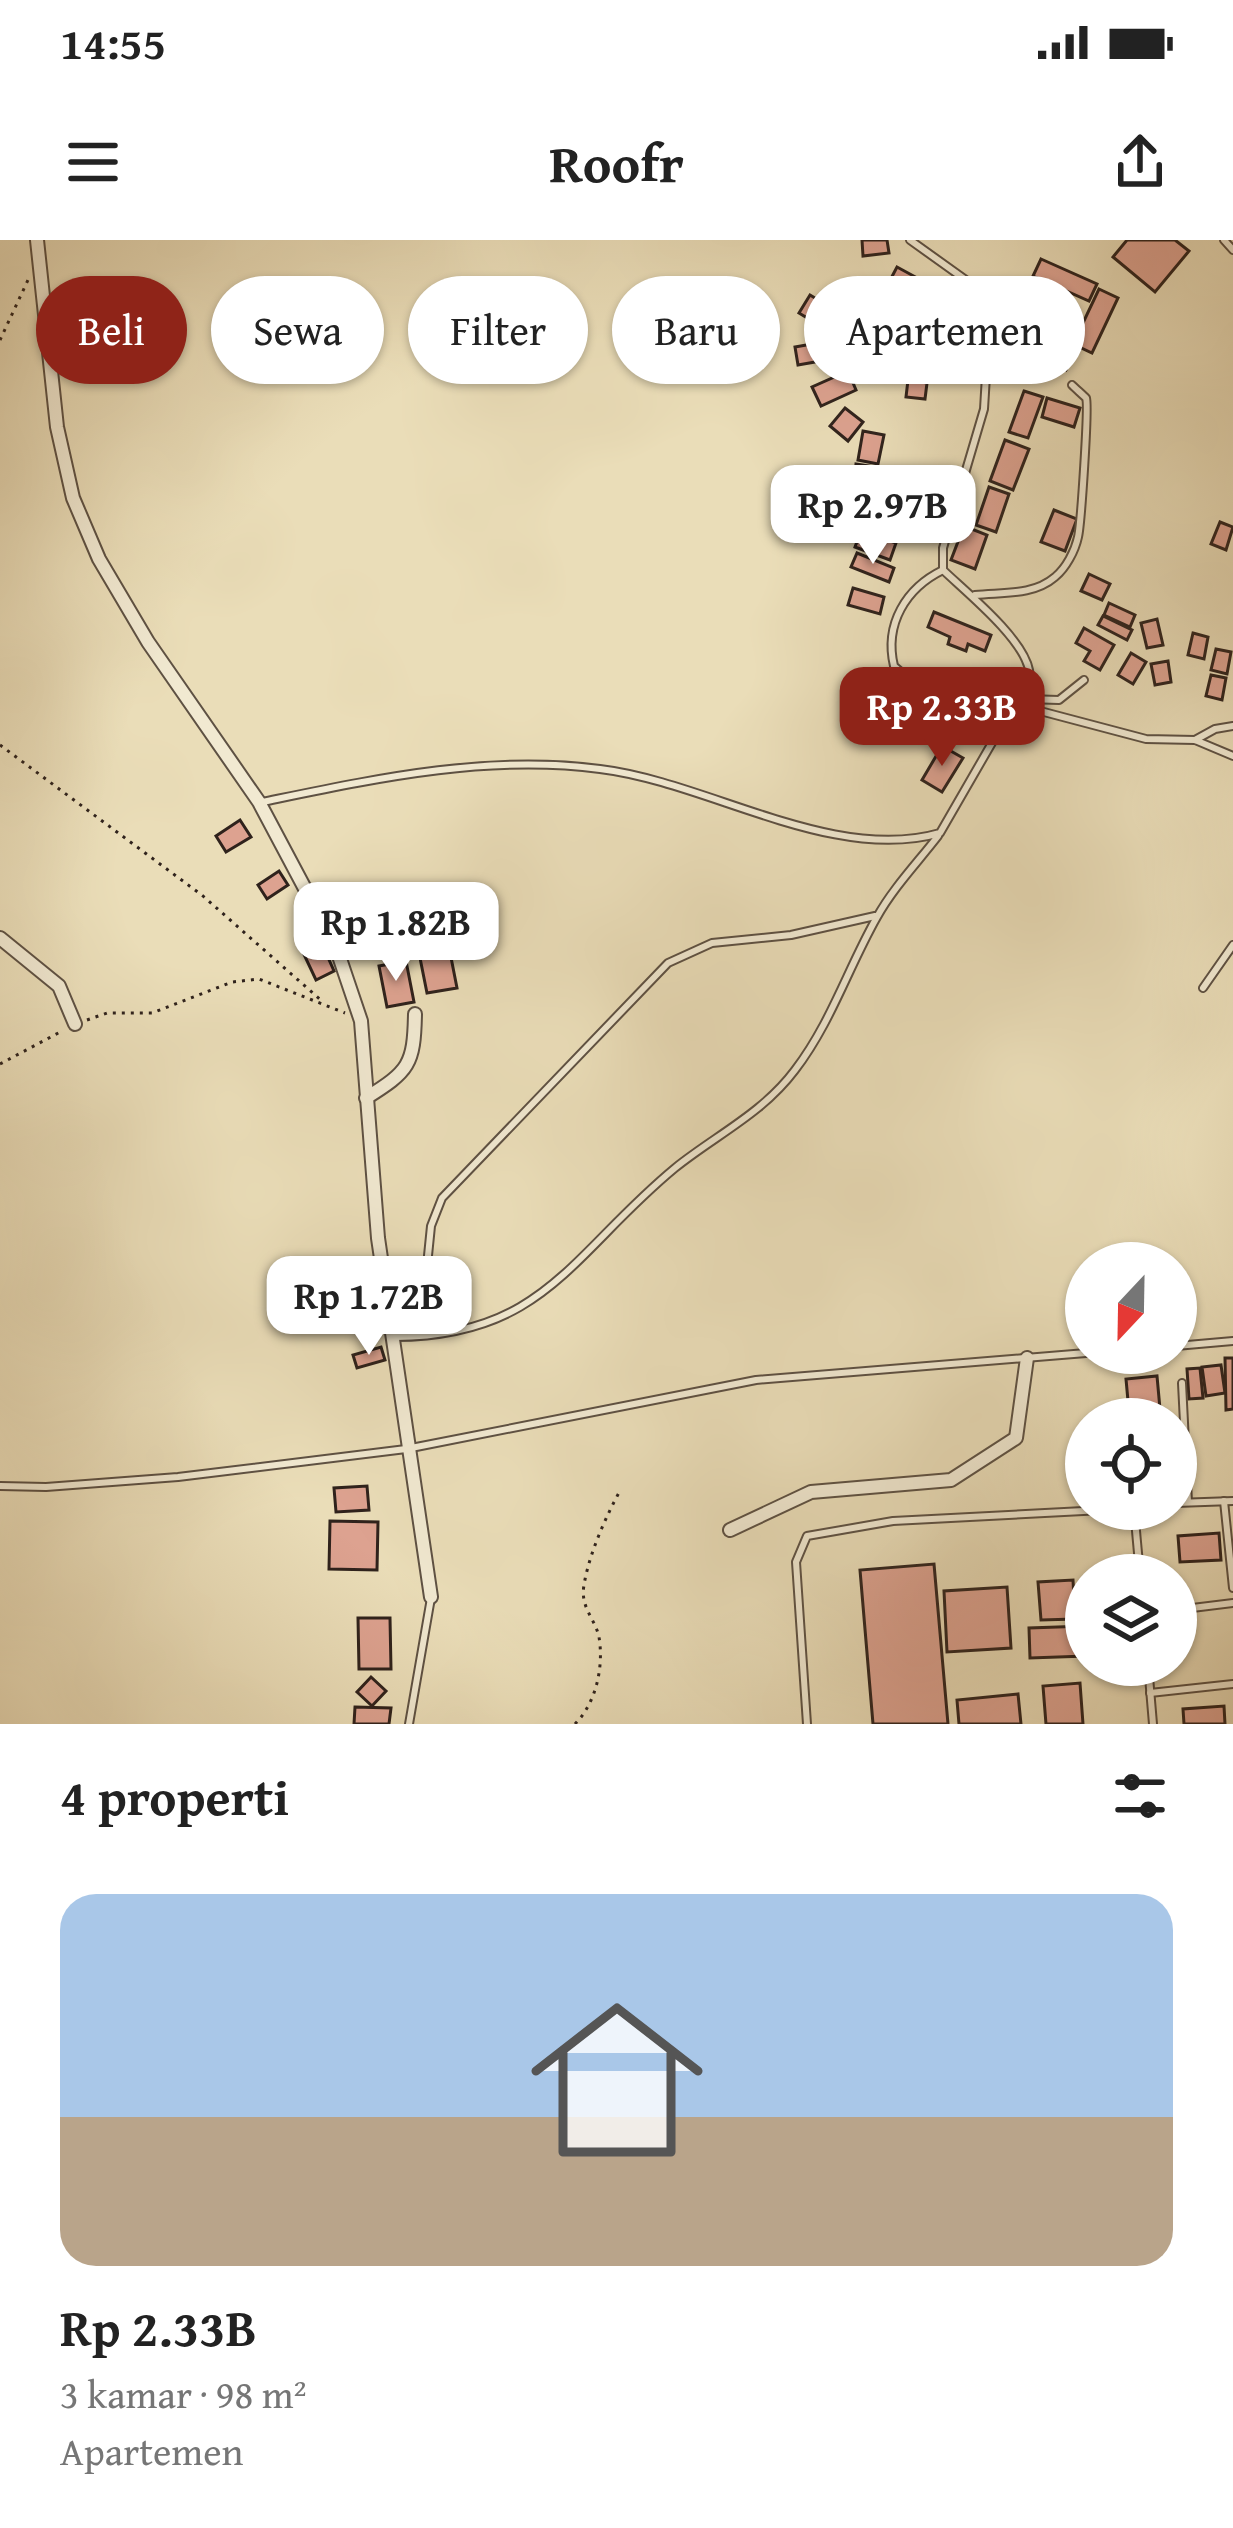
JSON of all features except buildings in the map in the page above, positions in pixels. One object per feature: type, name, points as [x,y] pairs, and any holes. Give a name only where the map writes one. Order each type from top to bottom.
[{"type":"street","points":[[37,240],[57,428],[73,498],[99,559],[148,642],[259,802],[336,947],[361,1021],[378,1238],[431,1597]]},
{"type":"street","points":[[0,938],[58,986],[76,1024]]},
{"type":"street","points":[[366,1098],[400,1076],[414,1055],[415,1014]]},
{"type":"street","points":[[730,1531],[811,1492],[951,1480],[1016,1438],[1027,1358]]},
{"type":"lane","points":[[910,240],[977,287],[990,309],[984,409],[944,548],[943,570]]},
{"type":"lane","points":[[1224,240],[1233,250]]},
{"type":"lane","points":[[975,595],[1034,590],[1057,576],[1071,556],[1079,535],[1089,418],[1086,397],[1072,386]]},
{"type":"lane","points":[[394,1337],[483,1328],[517,1310],[575,1266],[676,1167],[742,1125],[805,1055],[843,994],[878,916],[940,833],[1004,722],[1025,703],[1030,673],[1024,657],[975,595],[943,570]]},
{"type":"lane","points":[[943,570],[923,580],[900,611],[892,629],[894,666],[916,685],[1004,722]]},
{"type":"lane","points":[[1025,703],[1059,700],[1084,680]]},
{"type":"lane","points":[[1025,703],[1146,739],[1195,740],[1233,756]]},
{"type":"lane","points":[[1195,740],[1233,726]]},
{"type":"lane","points":[[259,802],[377,778],[500,762],[603,769],[852,838],[907,842],[940,833]]},
{"type":"lane","points":[[336,947],[384,906]]},
{"type":"lane","points":[[420,1335],[431,1226],[442,1198],[668,963],[712,943],[791,935],[878,916]]},
{"type":"lane","points":[[1203,988],[1233,945]]},
{"type":"lane","points":[[1197,1344],[1233,1341]]},
{"type":"lane","points":[[0,1486],[178,1477],[406,1449],[756,1380],[1065,1355]]},
{"type":"lane","points":[[1182,1383],[1183,1398]]},
{"type":"lane","points":[[1197,1502],[1228,1501],[1233,1588]]},
{"type":"lane","points":[[807,1724],[796,1562],[807,1536],[893,1521],[1065,1512]]},
{"type":"lane","points":[[409,1724],[431,1597]]},
{"type":"lane","points":[[1197,1607],[1233,1603]]},
{"type":"lane","points":[[1150,1693],[1233,1684]]},
{"type":"lane","points":[[1150,1686],[1153,1724]]},
{"type":"path","points":[[0,340],[39,257]]},
{"type":"path","points":[[0,745],[203,896],[322,1002]]},
{"type":"path","points":[[0,1064],[107,1013],[152,1013],[232,982],[259,979],[361,1021]]},
{"type":"path","points":[[575,1724],[590,1709],[600,1664],[598,1633],[585,1612],[583,1588],[621,1489]]}]
